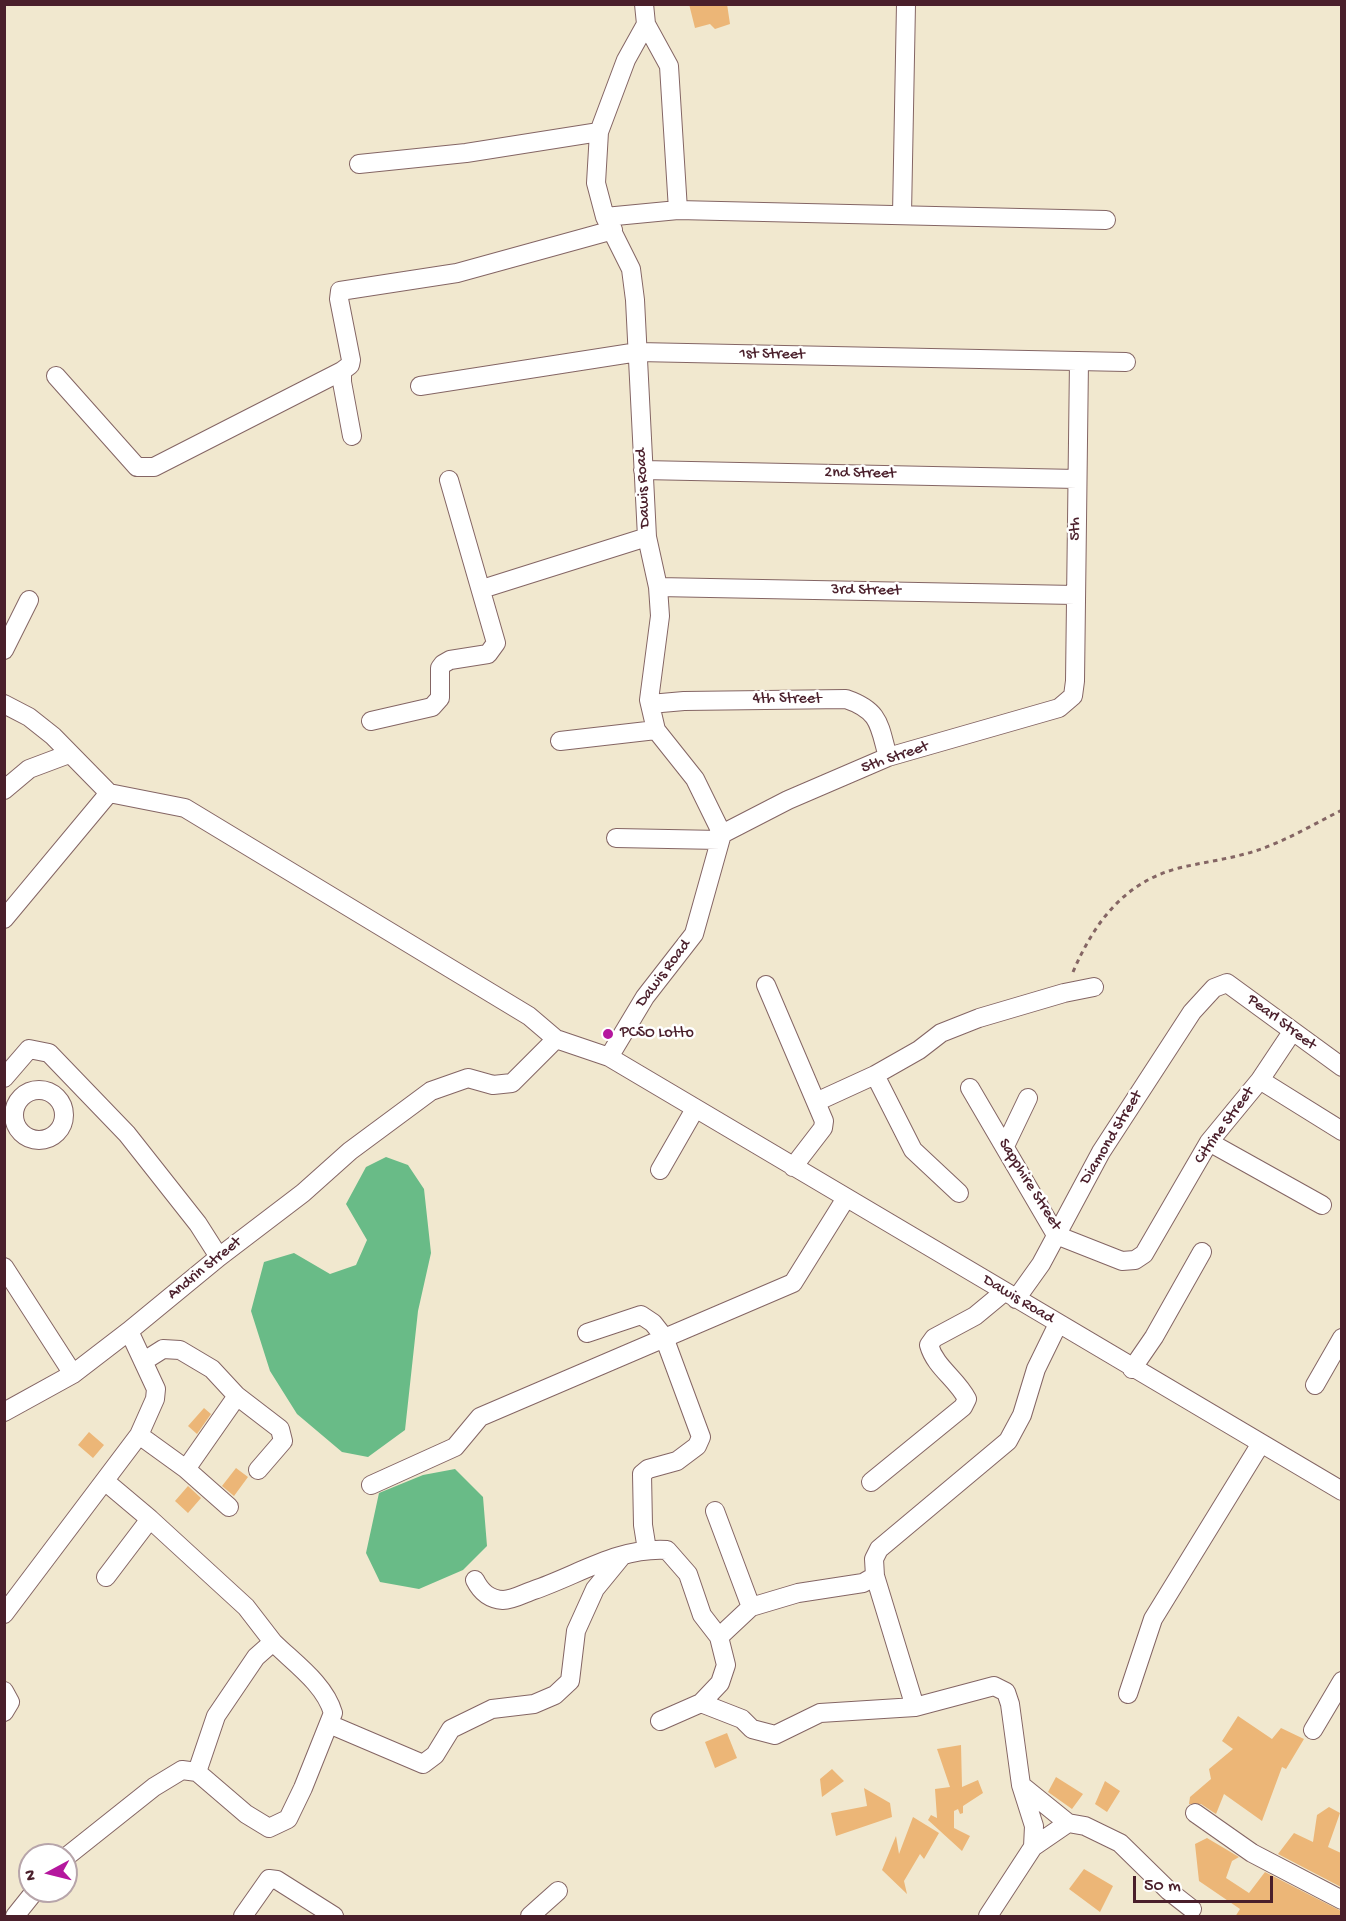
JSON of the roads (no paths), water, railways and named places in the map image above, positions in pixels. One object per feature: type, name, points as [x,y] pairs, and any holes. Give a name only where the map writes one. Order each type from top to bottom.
[{"type":"street","points":[[644,4],[646,24],[669,66],[678,210]]},
{"type":"street","points":[[902,214],[906,4]]},
{"type":"street","name":"Dawis Road","points":[[646,24],[626,60],[599,132],[596,183],[609,224],[631,269],[638,352],[647,537],[658,587],[660,616],[650,704],[656,730],[695,779],[721,837],[694,934],[645,997],[609,1057],[1341,1491]]},
{"type":"street","points":[[359,164],[466,153],[599,132]]},
{"type":"street","points":[[56,376],[137,467],[154,467],[350,365],[351,360],[339,299],[340,291],[457,273],[609,224],[678,210],[1106,220]]},
{"type":"street","name":"1st Street","points":[[420,386],[638,352],[1126,362]]},
{"type":"street","name":"5th","points":[[1073,696],[1079,361]]},
{"type":"street","points":[[342,371],[352,436]]},
{"type":"street","name":"2nd Street","points":[[643,470],[1077,479]]},
{"type":"street","points":[[371,721],[432,707],[440,698],[440,668],[443,664],[450,660],[488,654],[496,643],[449,480]]},
{"type":"street","points":[[482,589],[647,537]]},
{"type":"street","name":"3rd Street","points":[[658,587],[1075,595]]},
{"type":"street","points":[[4,650],[29,600]]},
{"type":"street","name":"5th Street","points":[[721,837],[788,800],[888,757],[1059,708],[1073,696]]},
{"type":"street","name":"4th Street","points":[[650,704],[684,701],[846,699],[865,706],[878,720],[888,757]]},
{"type":"street","points":[[4,704],[29,717],[53,736],[109,793],[185,808],[529,1016],[556,1039],[609,1057]]},
{"type":"street","points":[[560,741],[656,730]]},
{"type":"street","points":[[4,790],[30,769],[69,754]]},
{"type":"street","points":[[4,920],[109,793]]},
{"type":"street","points":[[616,838],[721,837]]},
{"type":"street","name":"Pearl Street","points":[[1220,985],[1227,983],[1341,1068]]},
{"type":"street","points":[[766,985],[824,1121],[823,1128],[793,1167]]},
{"type":"street","name":"Diamond Street","points":[[871,1482],[963,1407],[967,1399],[932,1355],[929,1345],[934,1338],[1010,1295],[1041,1264],[1107,1142],[1192,1012],[1220,985]]},
{"type":"street","points":[[816,1102],[876,1076],[919,1050],[941,1033],[979,1018],[1064,993],[1094,987]]},
{"type":"street","name":"Citrine Street","points":[[1144,1254],[1209,1142],[1260,1080],[1292,1032]]},
{"type":"street","name":"Andrin Street","points":[[4,1412],[73,1374],[303,1193],[350,1151],[431,1090],[468,1078],[493,1084],[512,1083],[556,1039]]},
{"type":"street","points":[[4,1078],[24,1052],[38,1049],[49,1053],[127,1134],[198,1224],[219,1257]]},
{"type":"street","points":[[876,1076],[913,1150],[959,1193]]},
{"type":"street","points":[[1260,1080],[1341,1131]]},
{"type":"street","points":[[58,1098],[78,1084]]},
{"type":"street","name":"Sapphire Street","points":[[970,1088],[1056,1235],[1122,1261],[1135,1260],[1144,1254]]},
{"type":"street","points":[[1005,1146],[1028,1098]]},
{"type":"street","points":[[660,1170],[696,1109]]},
{"type":"street","points":[[1209,1142],[1322,1205]]},
{"type":"street","points":[[371,1485],[455,1447],[480,1417],[793,1283],[846,1198]]},
{"type":"street","points":[[1132,1369],[1154,1337],[1202,1252]]},
{"type":"street","points":[[4,1267],[73,1374]]},
{"type":"street","points":[[587,1333],[640,1315],[653,1323],[664,1337],[701,1437],[697,1446],[677,1461],[648,1469],[642,1474],[643,1525],[647,1550]]},
{"type":"street","points":[[915,1707],[875,1576],[874,1559],[879,1549],[1008,1441],[1022,1415],[1036,1369],[1058,1324]]},
{"type":"street","points":[[4,1614],[106,1482],[139,1435],[155,1399],[156,1389],[129,1331]]},
{"type":"street","points":[[1316,1384],[1341,1338]]},
{"type":"street","points":[[144,1361],[162,1349],[180,1350],[212,1370],[237,1396],[280,1428],[283,1441],[258,1470]]},
{"type":"street","points":[[186,1469],[237,1396]]},
{"type":"street","points":[[139,1435],[186,1469],[229,1507]]},
{"type":"street","points":[[1128,1694],[1153,1619],[1260,1445]]},
{"type":"street","points":[[78,1847],[154,1787],[182,1770],[197,1772],[246,1814],[268,1828],[288,1819],[333,1713],[325,1694],[273,1642],[246,1607],[106,1482]]},
{"type":"street","points":[[715,1511],[751,1607]]},
{"type":"street","points":[[106,1577],[150,1519]]},
{"type":"street","points":[[475,1580],[486,1594],[505,1600],[553,1584],[600,1561],[647,1550],[667,1550],[688,1574],[702,1615],[719,1637],[726,1665],[720,1683],[701,1703],[660,1721]]},
{"type":"street","points":[[329,1724],[423,1764],[435,1755],[452,1729],[492,1709],[534,1704],[555,1695],[570,1681],[576,1631],[595,1589],[622,1556]]},
{"type":"street","points":[[719,1637],[751,1607],[798,1593],[862,1583],[875,1576]]},
{"type":"street","points":[[197,1772],[216,1716],[256,1657],[273,1642]]},
{"type":"street","points":[[1313,1730],[1341,1681]]},
{"type":"street","points":[[701,1703],[742,1719],[752,1729],[775,1735],[820,1713],[915,1707],[994,1686],[1006,1692],[1011,1711],[1021,1785],[1034,1826],[1033,1847]]},
{"type":"street","points":[[4,1691],[10,1702],[4,1712]]},
{"type":"street","points":[[1021,1785],[1068,1823],[1085,1826],[1120,1843],[1169,1891],[1192,1909]]},
{"type":"street","points":[[1195,1813],[1252,1853],[1341,1899]]},
{"type":"street","points":[[988,1917],[1033,1847],[1068,1823]]},
{"type":"street","points":[[243,1917],[269,1879],[277,1880],[334,1917]]},
{"type":"street","points":[[530,1917],[558,1891]]},
{"type":"street","points":[[15,1917],[25,1903]]},
{"type":"place","name":"PCSO Lotto","points":[[608,1034]]}]
